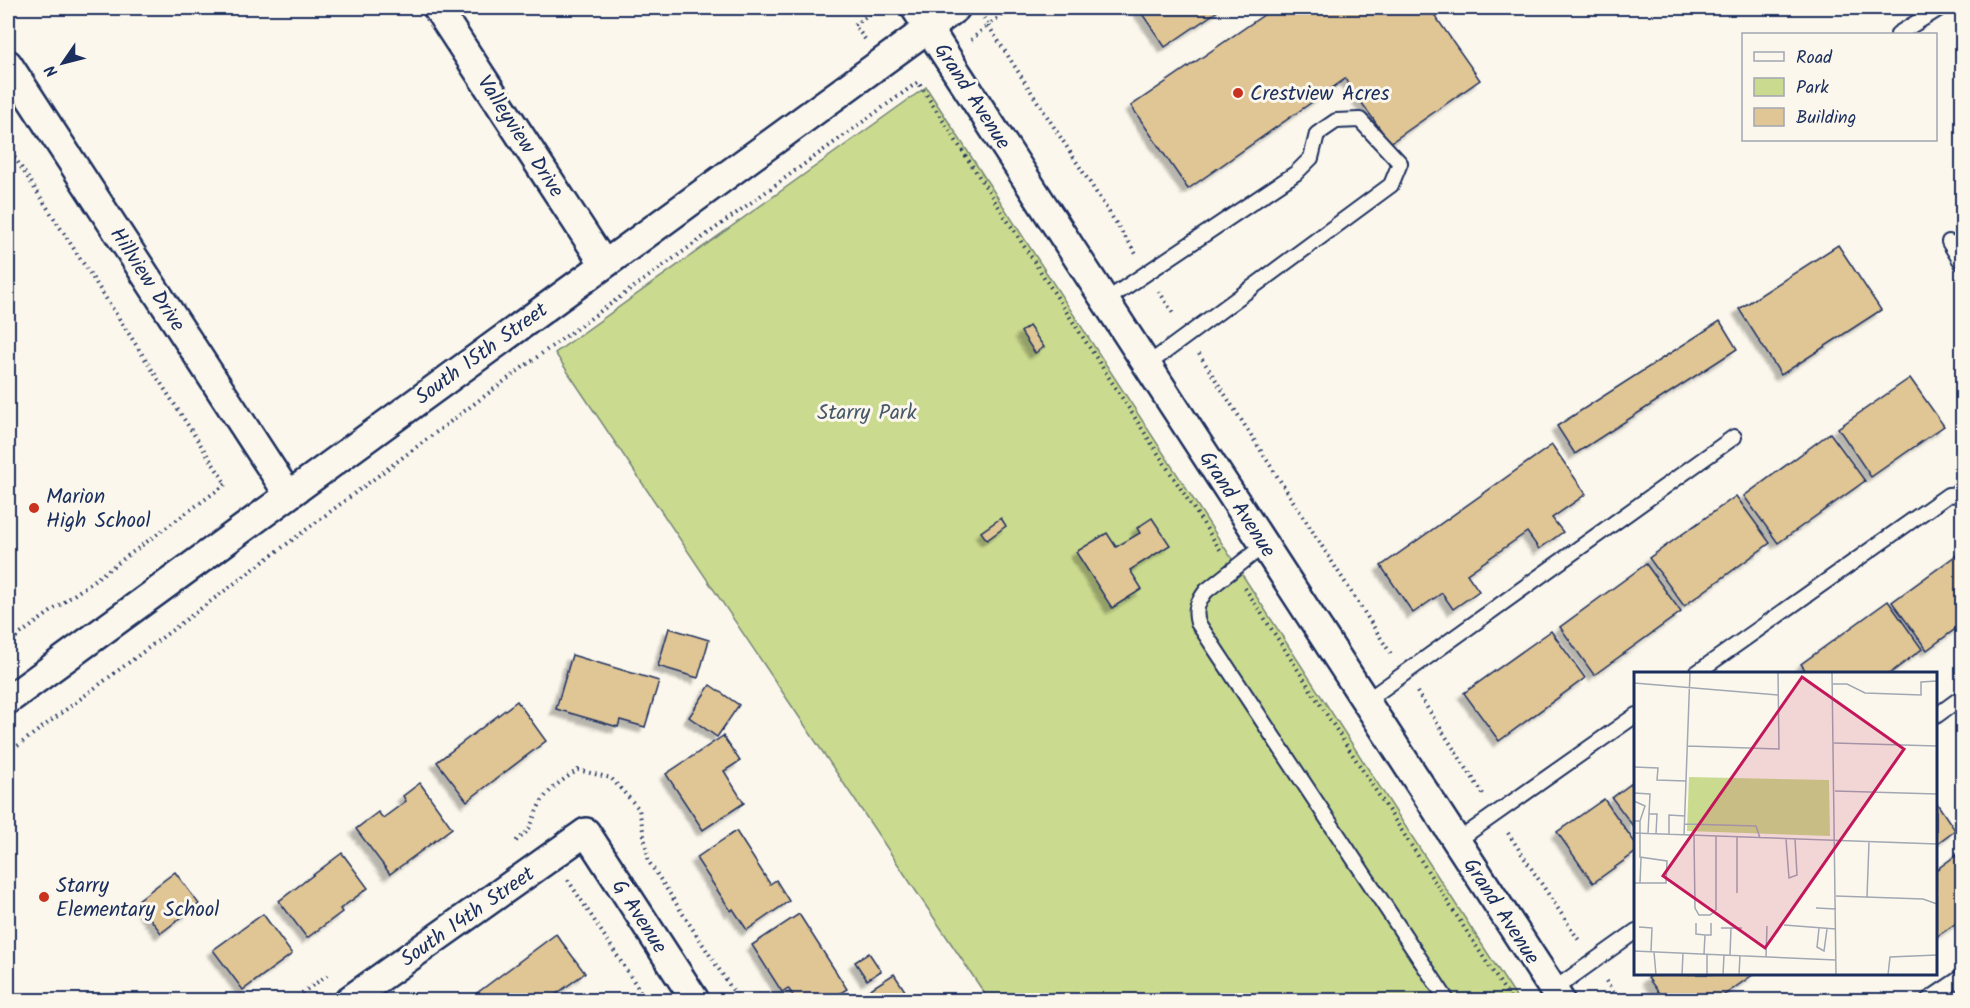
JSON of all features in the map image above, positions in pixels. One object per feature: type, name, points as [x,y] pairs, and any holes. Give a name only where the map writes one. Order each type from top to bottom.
[{"type":"street","name":"Valleyview Drive","points":[[437,8],[604,264]]},
{"type":"street","name":"South 15th Street","points":[[8,700],[604,264],[921,17],[956,8]]},
{"type":"street","name":"Grand Avenue","points":[[921,17],[1557,995]]},
{"type":"street","name":"Hillview Drive","points":[[8,64],[288,494]]},
{"type":"street","name":"South 14th Street","points":[[349,1000],[586,832]]},
{"type":"street","name":"G Avenue","points":[[586,832],[695,1000]]},
{"type":"lane","points":[[1901,33],[1940,8]]},
{"type":"lane","points":[[1105,301],[1296,173],[1311,158],[1317,134],[1336,121],[1360,120],[1400,164],[1391,185],[1147,364]]},
{"type":"lane","points":[[1949,242],[1962,263]]},
{"type":"lane","points":[[1366,701],[1734,436]]},
{"type":"lane","points":[[1698,672],[1948,495],[1962,494]]},
{"type":"lane","points":[[1264,545],[1206,591],[1199,600],[1195,613],[1198,623],[1448,1000]]},
{"type":"lane","points":[[1937,715],[1962,697]]},
{"type":"lane","points":[[1457,841],[1634,716]]},
{"type":"lane","points":[[1557,995],[1593,962],[1634,932]]},
{"type":"lane","points":[[1928,1000],[1962,977]]},
{"type":"path","points":[[866,40],[854,25],[879,8]]},
{"type":"path","points":[[1012,8],[988,26],[1404,674],[1618,1000]]},
{"type":"path","points":[[8,753],[517,372],[918,82],[1511,1000]]},
{"type":"path","points":[[8,147],[226,484],[8,643]]},
{"type":"path","points":[[559,887],[568,880],[646,1000]]},
{"type":"path","points":[[406,1000],[419,991]]},
{"type":"green space","name":"Starry Park","points":[[926,87],[1518,1000],[989,1000],[555,353]]},
{"type":"building","points":[[1138,8],[1222,8],[1165,47]]},
{"type":"building","name":"Crestview Acres","points":[[1274,8],[1441,8],[1433,13],[1480,80],[1390,143],[1345,79],[1188,189],[1131,106]]},
{"type":"building","points":[[1838,245],[1881,310],[1781,375],[1739,309]]},
{"type":"building","points":[[1720,321],[1737,349],[1575,454],[1557,426]]},
{"type":"building","points":[[1029,326],[1044,347],[1035,353],[1021,332]]},
{"type":"building","points":[[1910,378],[1944,426],[1871,477],[1838,428]]},
{"type":"building","points":[[1830,433],[1865,481],[1778,543],[1744,496]]},
{"type":"building","points":[[1552,445],[1586,494],[1552,518],[1563,532],[1539,549],[1527,532],[1467,574],[1479,591],[1453,609],[1442,593],[1413,613],[1381,566]]},
{"type":"building","points":[[1736,496],[1770,543],[1684,606],[1649,558]]},
{"type":"building","points":[[1001,518],[1006,526],[987,540],[981,532]]},
{"type":"building","points":[[1152,518],[1170,545],[1130,570],[1142,589],[1112,608],[1076,552],[1107,533],[1116,547],[1140,533],[1137,528]]},
{"type":"building","points":[[1962,551],[1962,624],[1927,650],[1892,602]]},
{"type":"building","points":[[1646,564],[1681,612],[1594,675],[1560,627]]},
{"type":"building","points":[[1888,601],[1922,649],[1892,672],[1807,672],[1801,664]]},
{"type":"building","points":[[669,628],[709,640],[698,678],[658,666]]},
{"type":"building","points":[[1551,631],[1585,678],[1499,741],[1464,693]]},
{"type":"building","points":[[572,655],[659,681],[645,727],[620,720],[618,727],[556,709]]},
{"type":"building","points":[[710,685],[739,705],[717,737],[689,717]]},
{"type":"building","points":[[517,701],[546,741],[467,801],[437,762]]},
{"type":"building","points":[[723,736],[740,761],[724,771],[744,803],[703,830],[666,774]]},
{"type":"building","points":[[1634,782],[1634,827],[1612,798]]},
{"type":"building","points":[[420,783],[452,828],[390,874],[356,829],[378,812],[383,818],[406,801],[403,796]]},
{"type":"building","points":[[1604,799],[1634,841],[1634,853],[1593,883],[1557,832]]},
{"type":"building","points":[[1937,803],[1955,830],[1937,843]]},
{"type":"building","points":[[736,831],[770,884],[776,880],[789,901],[747,930],[733,909],[731,911],[696,858]]},
{"type":"building","points":[[1962,851],[1962,919],[1937,936],[1937,869]]},
{"type":"building","points":[[342,853],[368,888],[340,909],[342,912],[307,938],[279,901]]},
{"type":"building","points":[[175,872],[199,904],[161,933],[137,901]]},
{"type":"building","points":[[263,914],[292,954],[243,990],[213,950]]},
{"type":"building","points":[[799,914],[847,989],[829,1000],[796,1000],[788,988],[782,992],[752,945]]},
{"type":"building","points":[[556,934],[585,973],[548,1000],[477,1000],[473,996]]},
{"type":"building","points":[[869,953],[881,971],[867,980],[855,962]]},
{"type":"building","points":[[894,974],[911,1000],[860,1000],[858,997]]},
{"type":"building","points":[[1652,975],[1753,975],[1717,1000],[1664,1000],[1648,978]]},
{"type":"place","name":"Crestview Acres","points":[[1238,93]]},
{"type":"place","name":"Marion High School","points":[[34,508]]},
{"type":"place","name":"Starry Elementary School","points":[[44,897]]}]
